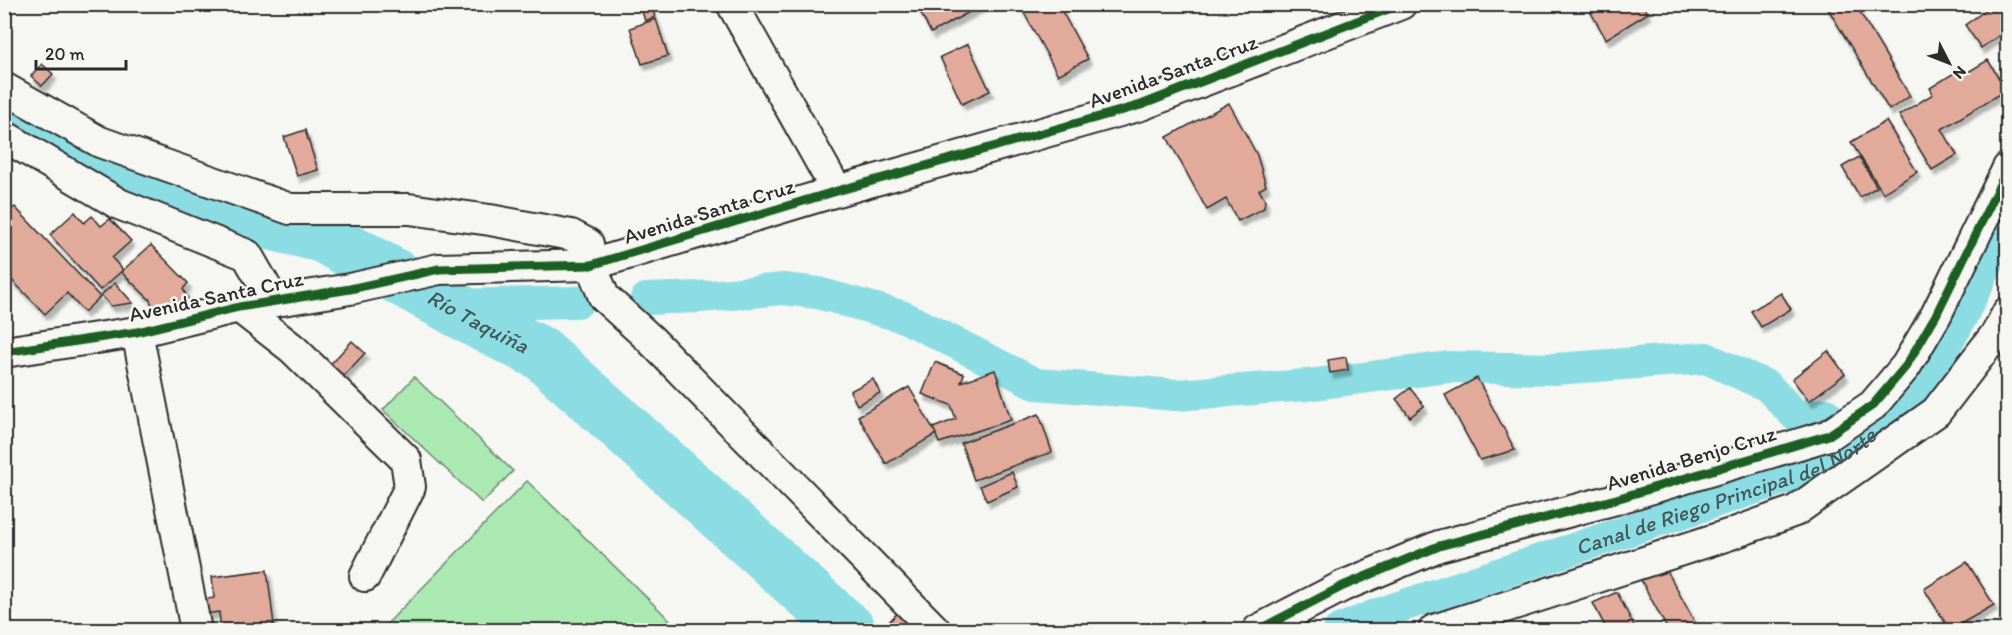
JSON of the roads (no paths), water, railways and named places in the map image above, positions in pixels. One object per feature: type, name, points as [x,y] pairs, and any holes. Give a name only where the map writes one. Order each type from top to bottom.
[{"type":"street","points":[[732,4],[837,190]]},
{"type":"street","name":"Avenida Santa Cruz","points":[[4,352],[137,332],[239,307],[350,289],[439,269],[591,265],[837,190],[1142,105],[1401,4]]},
{"type":"street","points":[[4,88],[100,142],[290,209],[409,209],[490,220],[571,235],[588,244],[591,265],[603,297],[650,339],[935,630]]},
{"type":"street","points":[[4,136],[120,204],[247,255],[273,300]]},
{"type":"street","name":"Avenida Benjo Cruz","points":[[1258,630],[1343,586],[1439,546],[1616,499],[1829,435],[1873,405],[1906,366],[1936,315],[2007,168]]},
{"type":"street","points":[[239,307],[293,349],[406,460],[410,487],[364,576]]},
{"type":"street","points":[[1434,630],[1731,534],[1795,511],[1936,411],[1997,333],[2007,312]]},
{"type":"street","points":[[137,332],[196,630]]},
{"type":"waterway","name":"Río Taquiña","points":[[4,117],[150,194],[323,236],[486,326],[542,354],[849,630]]},
{"type":"waterway","name":"Canal de Riego Principal del Norte","points":[[1339,630],[1378,614],[1819,467],[1858,445],[1897,410],[1927,377],[1958,324],[2008,223]]},
{"type":"waterway","points":[[646,299],[700,297],[783,289],[818,293],[904,317],[1036,384],[1176,395],[1307,385],[1449,367],[1555,369],[1706,358],[1767,386],[1796,416],[1826,414]]},
{"type":"waterway","points":[[450,305],[578,302]]}]
